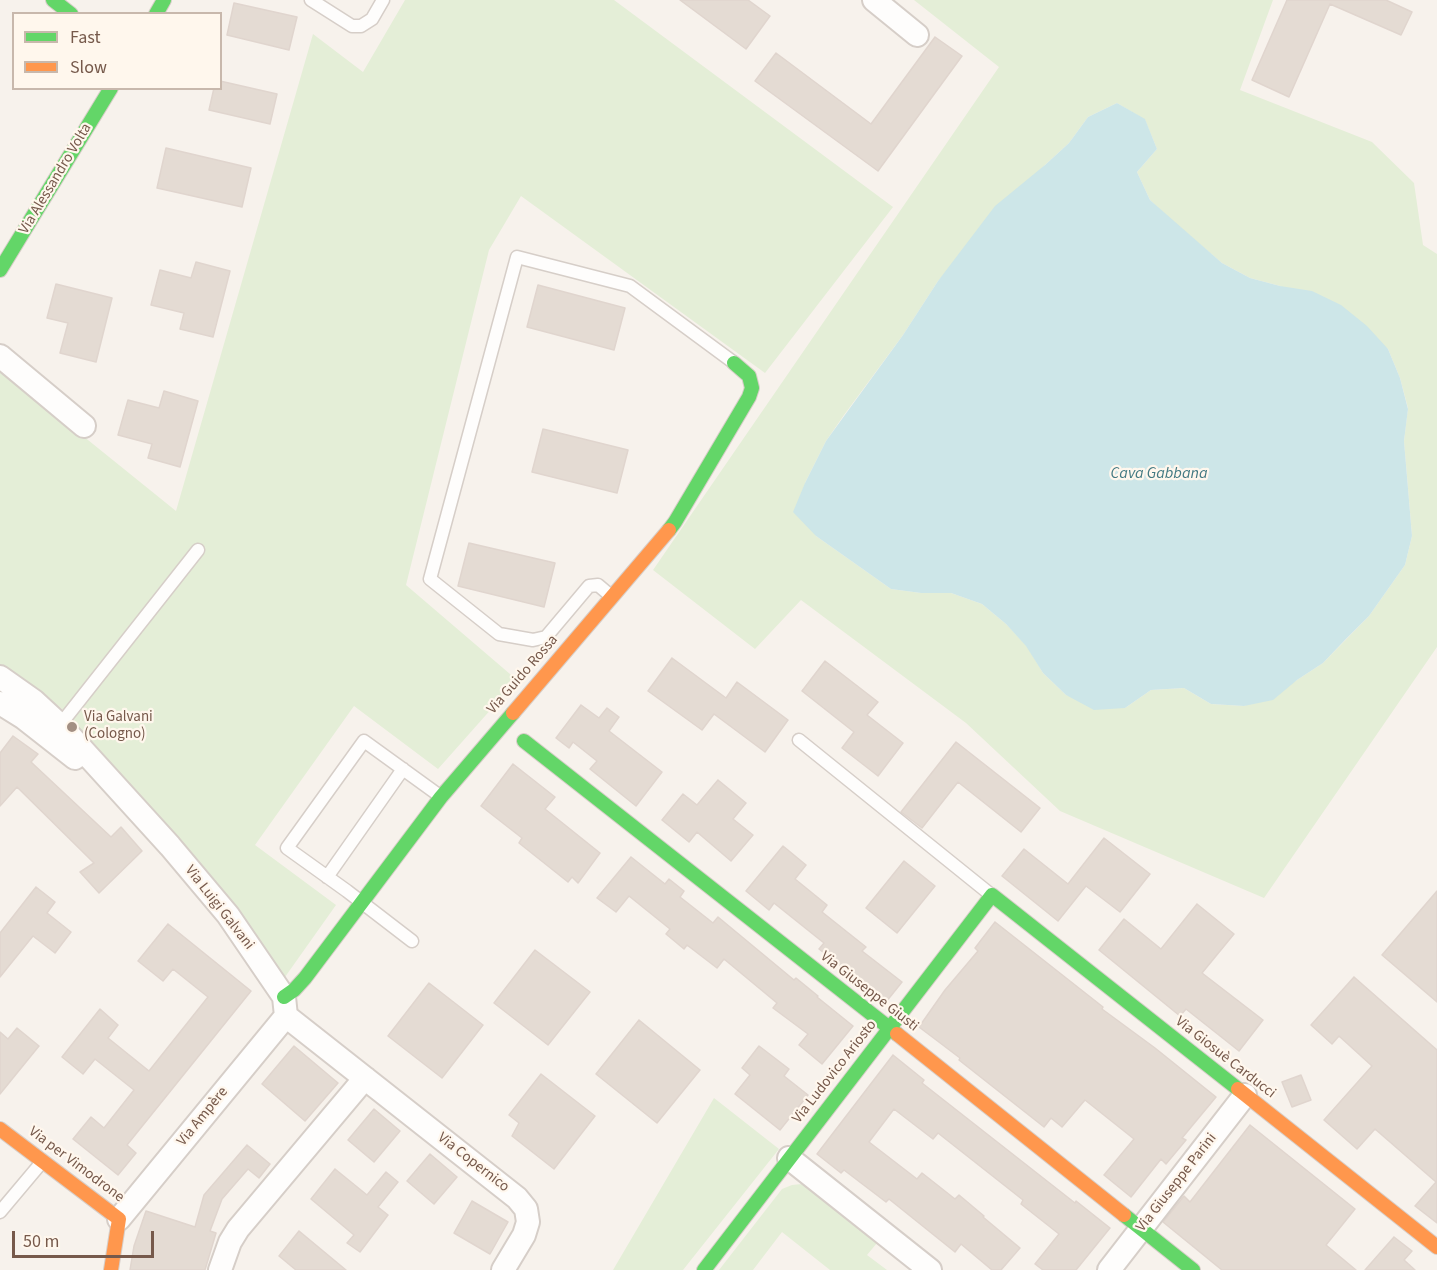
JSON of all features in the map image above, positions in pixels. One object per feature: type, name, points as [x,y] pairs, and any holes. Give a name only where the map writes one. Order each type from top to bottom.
[{"type":"street","points":[[53,0],[68,12]]},
{"type":"street","points":[[874,0],[917,35]]},
{"type":"street","name":"Via Alessandro Volta","points":[[0,270],[110,90]]},
{"type":"street","points":[[0,356],[84,426]]},
{"type":"street","name":"Via Guido Rossa","points":[[285,1006],[294,990],[306,978],[441,797],[675,522],[749,397],[752,388],[749,376],[734,363]]},
{"type":"street","name":"Via Luigi Galvani","points":[[0,677],[34,700],[60,725],[170,846],[228,915],[285,1006]]},
{"type":"street","name":"Via Luigi Galvani","points":[[0,703],[52,739],[136,808]]},
{"type":"street","name":"Via Giuseppe Giusti","points":[[524,741],[1193,1270]]},
{"type":"street","name":"Via Ludovico Ariosto","points":[[704,1270],[992,895]]},
{"type":"street","name":"Via Giosuè Carducci","points":[[992,895],[1437,1247]]},
{"type":"street","name":"Via Copernico","points":[[285,1006],[365,1078],[517,1198],[526,1209],[528,1222],[525,1234],[503,1270]]},
{"type":"street","name":"Via Ampère","points":[[120,1219],[285,1006]]},
{"type":"street","points":[[220,1270],[230,1242],[238,1229],[365,1078]]},
{"type":"street","name":"Via Giuseppe Parini","points":[[1109,1270],[1245,1095]]},
{"type":"street","name":"Via per Vimodrone","points":[[0,1128],[120,1219],[111,1270]]},
{"type":"street","points":[[789,1158],[930,1270]]},
{"type":"lane","points":[[311,0],[352,26],[361,26],[372,19],[383,0]]},
{"type":"lane","points":[[612,597],[598,585],[589,586],[546,637],[533,640],[499,634],[430,579],[517,257],[630,286],[734,363]]},
{"type":"lane","points":[[60,725],[198,550]]},
{"type":"lane","points":[[799,740],[992,895]]},
{"type":"lane","points":[[412,941],[287,848],[364,741],[441,797]]},
{"type":"lane","points":[[327,877],[403,769]]},
{"type":"lane","points":[[0,1212],[42,1161]]},
{"type":"green space","points":[[405,0],[614,0],[893,207],[765,373],[521,196],[489,250],[406,585],[517,680],[438,769],[354,706],[255,845],[336,905],[285,977],[232,905],[87,742],[62,709],[40,692],[0,668],[0,369],[176,511],[313,34],[363,72]]},
{"type":"green space","points":[[914,0],[1273,0],[1240,90],[1372,142],[1414,183],[1423,245],[1437,254],[1437,647],[1264,898],[1060,811],[966,723],[801,600],[755,649],[653,570],[999,67]],"holes":[[[1117,103],[1145,120],[1157,149],[1137,172],[1150,200],[1222,263],[1250,278],[1280,286],[1388,349],[1400,378],[1408,408],[1404,441],[1412,536],[1405,565],[1369,616],[1323,663],[1297,680],[1244,706],[1211,704],[1184,688],[1151,690],[1125,708],[1066,695],[1043,673],[1027,646],[982,604],[951,593],[921,593],[891,589],[816,536],[805,483],[826,441],[903,335],[938,281],[1045,165],[1069,143],[1088,117]]]},
{"type":"green space","points":[[714,1098],[779,1149],[683,1270],[613,1270]]},
{"type":"green space","points":[[802,1184],[877,1243],[867,1255],[887,1270],[830,1270],[782,1232],[753,1270],[719,1270],[782,1189]]},
{"type":"water","name":"Cava Gabbana","points":[[1117,103],[1145,119],[1157,149],[1137,172],[1150,200],[1222,263],[1250,278],[1312,291],[1341,305],[1367,326],[1388,349],[1400,378],[1408,409],[1404,441],[1412,536],[1405,565],[1369,616],[1323,663],[1297,680],[1273,700],[1244,706],[1211,704],[1184,688],[1151,690],[1125,708],[1094,710],[1066,695],[1043,673],[1026,646],[1006,624],[982,604],[951,593],[921,593],[891,589],[816,536],[793,512],[826,441],[903,335],[938,281],[995,206],[1069,143],[1088,117]]},
{"type":"building","points":[[680,0],[748,0],[770,16],[746,49]]},
{"type":"building","points":[[1287,0],[1386,0],[1412,12],[1401,35],[1330,4],[1289,97],[1252,80]]},
{"type":"building","points":[[234,3],[297,17],[289,50],[227,35]]},
{"type":"building","points":[[935,37],[962,56],[878,171],[755,81],[776,53],[871,124]]},
{"type":"building","points":[[222,81],[277,94],[270,124],[209,110],[214,90],[222,90]]},
{"type":"building","points":[[166,148],[251,168],[242,207],[157,188]]},
{"type":"building","points":[[196,262],[230,271],[213,337],[180,329],[184,313],[151,305],[160,270],[191,278]]},
{"type":"building","points":[[56,284],[112,298],[96,362],[60,353],[68,323],[47,318]]},
{"type":"building","points":[[538,285],[625,308],[614,350],[527,327]]},
{"type":"building","points":[[164,391],[198,401],[180,467],[148,458],[152,444],[118,435],[128,400],[159,408]]},
{"type":"building","points":[[543,429],[628,450],[617,493],[532,472]]},
{"type":"building","points":[[469,543],[555,563],[544,607],[458,586]]},
{"type":"building","points":[[672,658],[726,698],[737,682],[788,720],[765,752],[714,714],[702,730],[648,691]]},
{"type":"building","points":[[825,661],[878,702],[867,715],[903,743],[878,776],[842,748],[854,732],[802,691]]},
{"type":"building","points":[[581,705],[599,718],[607,708],[619,717],[609,731],[662,772],[636,806],[590,769],[597,761],[573,742],[569,748],[556,738]]},
{"type":"building","points":[[13,736],[38,754],[31,762],[111,837],[121,827],[142,851],[99,893],[80,872],[94,863],[17,787],[0,806],[0,753]]},
{"type":"building","points":[[956,742],[1040,808],[1021,832],[958,782],[922,828],[901,812]]},
{"type":"building","points":[[513,764],[555,797],[545,809],[600,853],[578,883],[572,877],[568,882],[519,843],[522,838],[481,806]]},
{"type":"building","points":[[718,780],[746,803],[733,819],[753,835],[731,861],[697,832],[689,842],[662,820],[683,794],[697,805]]},
{"type":"building","points":[[1104,838],[1150,874],[1120,912],[1086,886],[1058,921],[1002,876],[1024,849],[1068,884]]},
{"type":"building","points":[[783,846],[806,865],[795,879],[827,905],[822,912],[866,947],[862,951],[902,982],[886,1002],[819,949],[824,943],[774,903],[769,910],[746,891]]},
{"type":"building","points":[[631,857],[665,884],[669,879],[684,891],[680,897],[713,923],[718,917],[853,1026],[822,1064],[799,1045],[808,1034],[773,1008],[777,1003],[724,959],[717,968],[687,945],[684,949],[666,934],[670,929],[629,896],[616,912],[597,898]]},
{"type":"building","points":[[904,861],[935,886],[897,933],[866,908]]},
{"type":"building","points":[[36,887],[55,902],[47,913],[71,932],[55,953],[33,936],[0,977],[0,933]]},
{"type":"building","points":[[1437,891],[1437,1002],[1382,955]]},
{"type":"building","points":[[1197,904],[1234,934],[1202,973],[1263,1020],[1239,1051],[1186,1009],[1180,1016],[1099,950],[1124,919],[1161,949]]},
{"type":"building","points":[[995,922],[1216,1097],[1182,1138],[1186,1140],[1166,1164],[1161,1159],[1131,1197],[1104,1175],[1134,1139],[1085,1100],[1062,1127],[1051,1118],[1044,1127],[919,1027],[945,990],[978,951],[975,948]]},
{"type":"building","points":[[168,924],[251,991],[127,1145],[136,1153],[118,1175],[73,1139],[91,1117],[104,1128],[134,1090],[95,1059],[83,1074],[62,1057],[100,1009],[118,1025],[108,1038],[149,1071],[208,997],[173,969],[163,981],[138,961]]},
{"type":"building","points":[[535,950],[590,992],[548,1045],[494,1003]]},
{"type":"building","points":[[1354,977],[1437,1050],[1437,1223],[1415,1206],[1436,1182],[1375,1129],[1357,1149],[1324,1120],[1372,1066],[1339,1036],[1332,1044],[1311,1025]]},
{"type":"building","points":[[429,983],[483,1025],[442,1078],[388,1036]]},
{"type":"building","points":[[639,1020],[700,1070],[657,1123],[596,1074]]},
{"type":"building","points":[[17,1028],[39,1046],[0,1094],[0,1032],[8,1039]]},
{"type":"building","points":[[294,1046],[338,1083],[305,1121],[262,1084]]},
{"type":"building","points":[[759,1046],[789,1069],[784,1076],[808,1095],[780,1130],[735,1094],[750,1075],[742,1068]]},
{"type":"building","points":[[893,1055],[924,1080],[922,1083],[1110,1228],[1076,1270],[1043,1270],[1035,1264],[1059,1234],[1021,1204],[1023,1200],[938,1133],[933,1139],[894,1109],[869,1142],[917,1179],[922,1173],[955,1199],[959,1195],[1020,1248],[1001,1270],[992,1270],[961,1244],[955,1252],[889,1199],[886,1202],[844,1170],[841,1173],[817,1154]]},
{"type":"building","points":[[541,1074],[595,1116],[554,1169],[512,1136],[519,1123],[509,1115]]},
{"type":"building","points":[[1301,1075],[1311,1100],[1292,1107],[1282,1082]]},
{"type":"building","points":[[374,1109],[400,1131],[374,1162],[348,1140]]},
{"type":"building","points":[[1250,1125],[1355,1209],[1326,1245],[1356,1270],[1222,1270],[1163,1222],[1184,1196],[1190,1202]]},
{"type":"building","points":[[247,1145],[270,1164],[259,1178],[248,1169],[222,1199],[210,1231],[216,1233],[205,1270],[130,1270],[134,1246],[146,1211],[195,1227],[204,1195]]},
{"type":"building","points":[[430,1154],[457,1177],[434,1204],[407,1181]]},
{"type":"building","points":[[335,1169],[367,1195],[386,1172],[398,1182],[378,1207],[388,1215],[360,1252],[347,1243],[354,1235],[311,1199]]},
{"type":"building","points":[[472,1201],[508,1222],[490,1254],[454,1233]]},
{"type":"building","points":[[299,1231],[346,1270],[296,1270],[279,1256]]},
{"type":"building","points":[[1394,1237],[1412,1251],[1404,1260],[1415,1270],[1365,1270]]},
{"type":"traffic: fast","points":[[53,0],[68,12]]},
{"type":"traffic: fast","points":[[157,12],[164,0]]},
{"type":"traffic: fast","points":[[0,270],[110,90]]},
{"type":"traffic: fast","points":[[669,530],[749,397],[752,388],[749,376],[734,363]]},
{"type":"traffic: fast","points":[[284,997],[305,978],[441,797],[513,713]]},
{"type":"traffic: fast","points":[[524,741],[897,1034]]},
{"type":"traffic: fast","points":[[704,1270],[992,895],[1238,1089]]},
{"type":"traffic: fast","points":[[1124,1215],[1193,1270]]},
{"type":"traffic: slow","points":[[513,713],[669,530]]},
{"type":"traffic: slow","points":[[897,1034],[1124,1215]]},
{"type":"traffic: slow","points":[[1238,1089],[1437,1247]]},
{"type":"traffic: slow","points":[[0,1129],[119,1219],[111,1270]]},
{"type":"place","name":"Via Galvani (Cologno)","points":[[72,727]]}]
